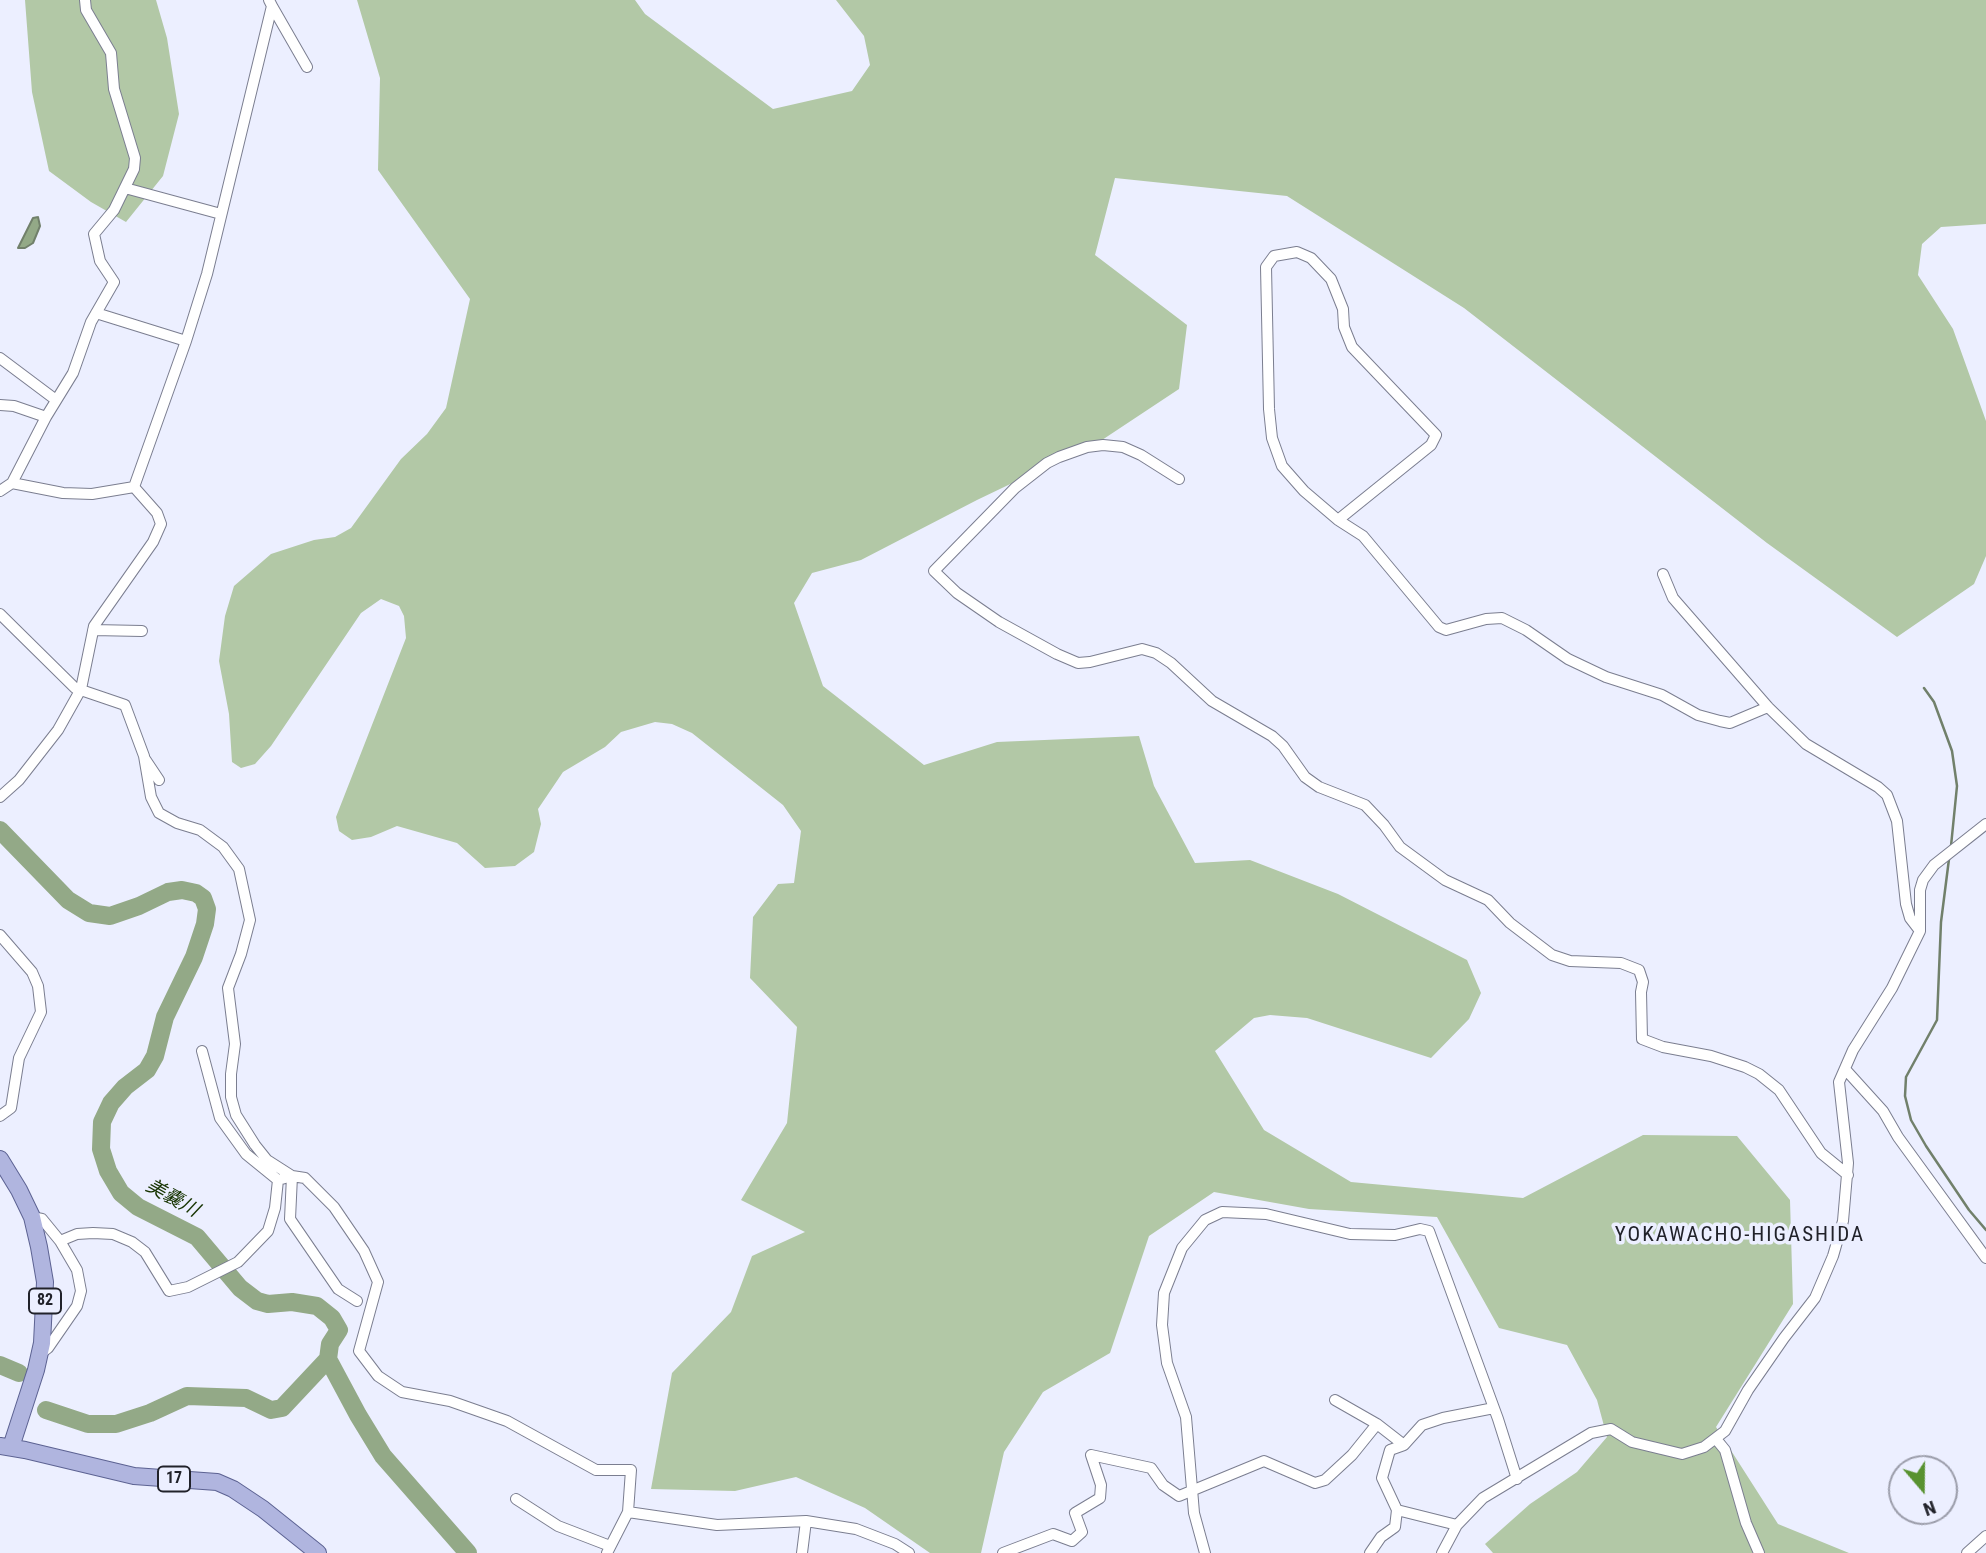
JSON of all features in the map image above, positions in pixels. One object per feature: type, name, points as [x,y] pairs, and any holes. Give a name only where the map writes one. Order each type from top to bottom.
[{"type":"main road","name":"82","points":[[0,1159],[19,1189],[32,1217],[40,1247],[45,1320],[40,1354],[6,1446]]},
{"type":"main road","name":"17","points":[[6,1446],[134,1476],[217,1482],[263,1509],[318,1553]]},
{"type":"street","points":[[0,491],[12,483],[46,417],[73,373],[96,313],[114,282],[100,261],[94,234],[114,210],[134,169],[135,158],[114,89],[111,53],[86,10],[85,0]]},
{"type":"street","points":[[271,3],[307,67]]},
{"type":"street","points":[[134,487],[207,274],[271,3]]},
{"type":"street","points":[[125,188],[221,214]]},
{"type":"street","points":[[1338,520],[1431,445],[1436,435],[1352,347],[1344,327],[1343,309],[1331,279],[1311,258],[1297,252],[1274,256],[1266,267],[1269,409],[1272,438],[1282,466],[1304,491],[1338,520],[1363,536],[1438,627],[1446,630],[1486,619],[1502,618],[1526,630],[1568,659],[1606,677],[1662,695],[1698,715],[1720,721],[1730,723],[1768,707]]},
{"type":"street","points":[[96,313],[186,341]]},
{"type":"street","points":[[0,358],[56,401]]},
{"type":"street","points":[[0,405],[14,406],[46,417]]},
{"type":"street","points":[[1179,479],[1123,447],[1087,447],[1059,457],[1046,463],[1015,488],[934,571],[957,593],[999,622],[1078,663],[1090,663],[1142,649],[1156,653],[1171,663],[1212,701],[1272,736],[1283,746],[1305,777],[1319,787],[1365,805],[1400,847],[1445,880],[1488,900],[1510,923],[1552,955],[1570,961],[1621,963],[1639,970],[1643,982],[1642,1039],[1662,1047],[1711,1056],[1759,1074],[1779,1090],[1821,1153],[1848,1175]]},
{"type":"street","points":[[12,483],[64,493],[92,494],[134,487]]},
{"type":"street","points":[[0,797],[19,780],[58,730],[81,689],[93,630],[153,542],[161,524],[157,513],[134,487]]},
{"type":"street","points":[[1663,574],[1673,598],[1691,621],[1768,707],[1807,744],[1887,795],[1897,821],[1906,904],[1910,918],[1920,931]]},
{"type":"street","points":[[0,614],[71,685],[125,705],[144,756],[151,797],[159,813],[177,823],[201,830],[223,847],[239,869],[250,920],[228,988],[235,1044],[231,1097],[236,1115],[255,1145],[267,1160],[292,1176]]},
{"type":"street","points":[[93,630],[142,631]]},
{"type":"street","points":[[144,756],[159,780]]},
{"type":"street","points":[[1441,1553],[1457,1525],[1483,1498],[1591,1433],[1611,1429],[1632,1442],[1682,1454],[1704,1447],[1725,1431],[1748,1391],[1815,1298],[1833,1256],[1843,1220],[1848,1175],[1839,1082],[1853,1050],[1892,988],[1920,931],[1920,890],[1923,880],[1934,865],[1986,824]]},
{"type":"street","points":[[0,935],[32,972],[38,986],[41,1012],[19,1058],[11,1108],[0,1116]]},
{"type":"street","points":[[202,1051],[220,1118],[246,1154],[278,1180]]},
{"type":"street","points":[[1845,1069],[1883,1111],[1906,1148],[1986,1258]]},
{"type":"street","points":[[292,1176],[290,1219],[338,1289],[357,1301]]},
{"type":"street","points":[[278,1180],[292,1176],[306,1178],[334,1207],[363,1251],[378,1282],[359,1351],[378,1376],[402,1392],[450,1401],[507,1421],[596,1470],[631,1470],[628,1513],[608,1549],[558,1526],[516,1499]]},
{"type":"street","points":[[60,1241],[78,1234],[113,1234],[132,1242],[145,1252],[169,1291],[188,1287],[237,1262],[268,1231],[275,1208],[278,1180]]},
{"type":"street","points":[[1205,1553],[1191,1492],[1186,1417],[1167,1363],[1162,1325],[1164,1293],[1186,1241],[1205,1220],[1222,1212],[1266,1214],[1350,1234],[1429,1231],[1517,1479]]},
{"type":"street","points":[[32,1217],[42,1219],[60,1241],[77,1270],[81,1291],[77,1306],[48,1348],[40,1354]]},
{"type":"street","points":[[1335,1400],[1377,1424],[1404,1445]]},
{"type":"street","points":[[1370,1553],[1381,1536],[1395,1527],[1397,1510],[1382,1478],[1390,1450],[1404,1445],[1422,1425],[1494,1408]]},
{"type":"street","points":[[1003,1553],[1053,1534],[1072,1541],[1082,1532],[1075,1513],[1100,1499],[1101,1485],[1091,1455],[1152,1468],[1163,1485],[1179,1496],[1264,1461],[1315,1483],[1325,1480],[1352,1455],[1377,1424]]},
{"type":"street","points":[[1716,1439],[1725,1450],[1746,1523],[1759,1553]]},
{"type":"street","points":[[1397,1510],[1457,1525]]},
{"type":"street","points":[[628,1513],[717,1525],[806,1521],[856,1529],[909,1553]]},
{"type":"street","points":[[802,1553],[806,1521]]},
{"type":"street","points":[[1968,1553],[1986,1536]]},
{"type":"shaded area","points":[[25,0],[156,0],[167,38],[179,114],[163,176],[126,222],[91,202],[49,171],[32,92]]},
{"type":"shaded area","points":[[357,0],[635,0],[645,14],[773,109],[852,91],[870,65],[864,36],[836,0],[1986,0],[1986,224],[1941,227],[1922,244],[1918,275],[1953,329],[1986,421],[1986,556],[1974,584],[1897,637],[1767,543],[1464,308],[1287,196],[1115,178],[1095,255],[1187,325],[1179,389],[1102,440],[861,560],[812,573],[794,603],[823,686],[924,765],[997,742],[1139,736],[1154,786],[1195,863],[1250,860],[1338,894],[1467,960],[1481,993],[1469,1019],[1431,1058],[1307,1018],[1270,1015],[1254,1018],[1215,1051],[1264,1130],[1351,1182],[1523,1198],[1643,1135],[1737,1136],[1790,1200],[1793,1304],[1716,1427],[1778,1524],[1849,1553],[1493,1553],[1485,1544],[1530,1504],[1577,1472],[1607,1437],[1597,1400],[1567,1345],[1499,1328],[1437,1217],[1309,1209],[1214,1192],[1149,1236],[1110,1353],[1043,1392],[1004,1452],[981,1553],[930,1553],[865,1508],[796,1477],[735,1491],[651,1489],[672,1373],[731,1312],[752,1256],[805,1232],[741,1200],[787,1123],[797,1027],[750,978],[753,917],[778,884],[794,883],[801,831],[783,805],[692,733],[672,724],[655,722],[621,732],[605,747],[563,772],[538,809],[541,824],[534,852],[515,866],[485,868],[457,843],[397,826],[371,837],[352,840],[339,831],[336,817],[406,638],[404,616],[399,606],[381,599],[361,613],[271,746],[255,764],[241,768],[232,762],[229,714],[219,661],[225,616],[234,586],[271,554],[314,540],[335,537],[351,528],[401,459],[427,434],[446,408],[470,299],[378,170],[380,78]]},
{"type":"shaded area","points":[[38,217],[40,226],[33,243],[25,248],[18,248],[33,218]]},
{"type":"waterway","points":[[1924,688],[1934,702],[1952,751],[1957,786],[1951,846]]},
{"type":"waterway","name":"美嚢川","points":[[0,830],[68,900],[89,913],[110,916],[168,892],[182,890],[196,893],[203,898],[207,909],[205,924],[194,957],[165,1017],[155,1056],[147,1070],[125,1087],[111,1103],[102,1122],[101,1149],[108,1171],[121,1193],[138,1207],[197,1237],[240,1288],[257,1301],[317,1306],[332,1318],[339,1330],[330,1344],[328,1359],[358,1415],[383,1456],[468,1553]]},
{"type":"waterway","points":[[1949,859],[1941,922],[1937,1020],[1906,1077],[1905,1096],[1911,1120],[1926,1146],[1969,1210],[1986,1230]]},
{"type":"waterway","points":[[46,1410],[88,1424],[116,1424],[150,1413],[187,1396],[246,1398],[271,1410],[282,1408],[328,1359]]},
{"type":"waterway","points":[[0,1365],[19,1373]]},
{"type":"district","name":"YOKAWACHO-HIGASHIDA","points":[[1740,1236]]}]
